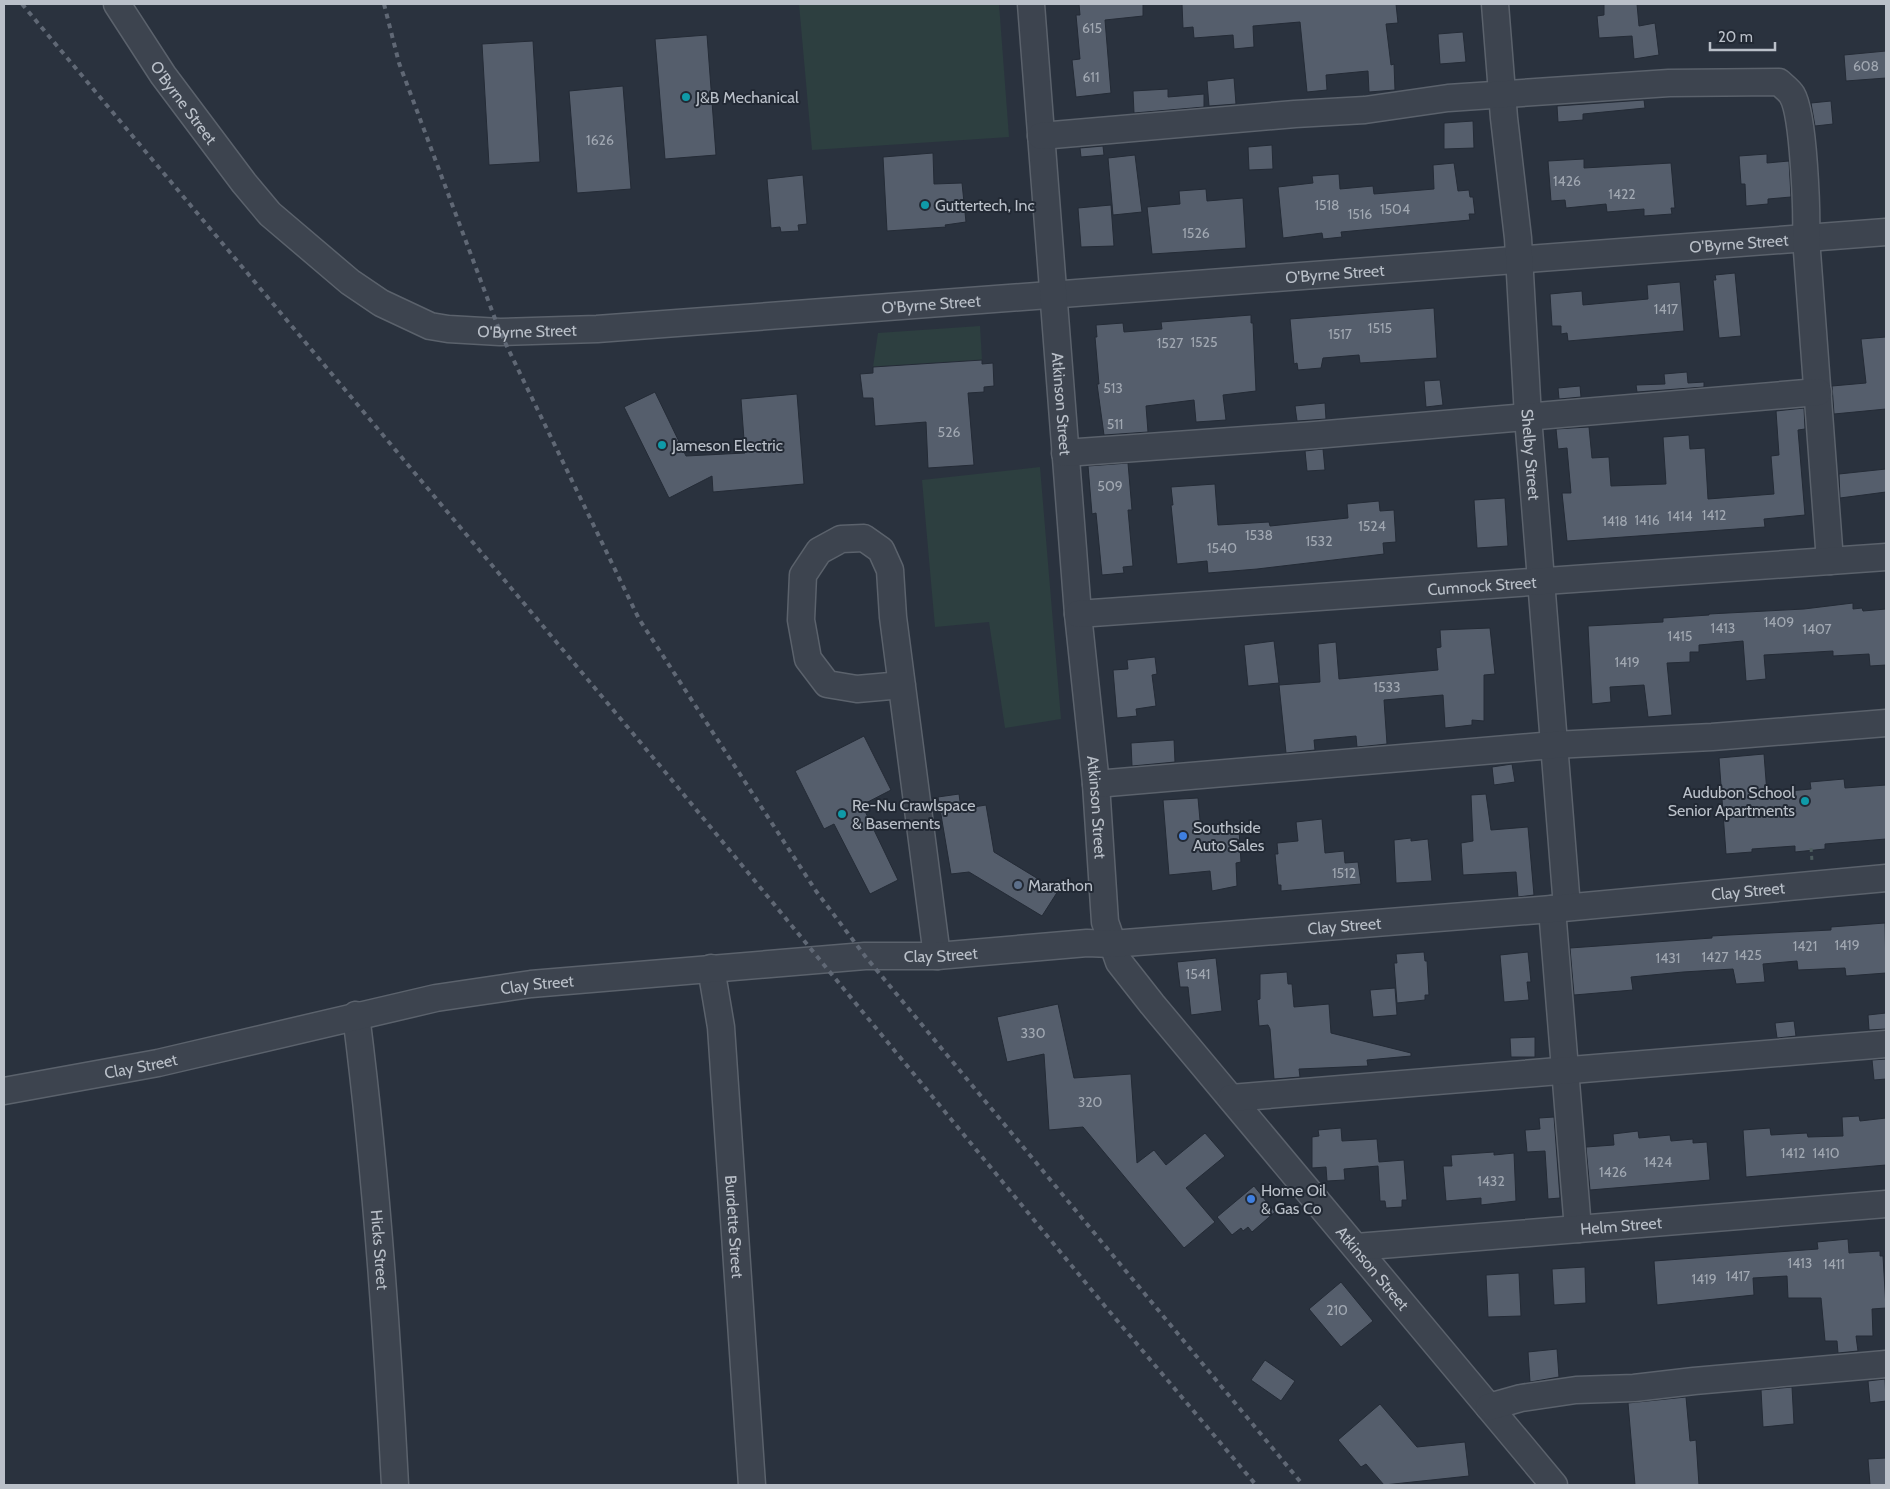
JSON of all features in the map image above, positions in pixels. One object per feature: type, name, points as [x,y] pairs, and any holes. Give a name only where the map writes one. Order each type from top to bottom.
[{"type":"street","name":"O'Byrne Street","points":[[117,4],[163,75],[244,183],[270,214],[350,282],[381,303],[430,326],[448,329],[500,332],[597,329],[1886,232]]},
{"type":"street","name":"Atkinson Street","points":[[1031,4],[1078,614],[1096,784],[1104,922],[1119,962],[1554,1485]]},
{"type":"street","name":"Shelby Street","points":[[1495,4],[1502,95],[1519,259],[1528,417],[1554,745],[1565,1071],[1578,1229]]},
{"type":"street","points":[[1041,136],[1295,114],[1365,110],[1448,98],[1669,83],[1779,82],[1792,95],[1798,113],[1807,215],[1806,238],[1830,561]]},
{"type":"street","points":[[1065,452],[1528,417],[1818,392]]},
{"type":"street","points":[[902,685],[857,689],[827,684],[808,659],[801,620],[803,575],[818,551],[841,538],[864,538],[880,550],[890,570],[893,617],[902,685],[937,956]]},
{"type":"street","name":"Cumnock Street","points":[[1078,614],[1540,583],[1886,557]]},
{"type":"street","points":[[1096,784],[1554,745],[1712,737],[1886,724]]},
{"type":"street","name":"Clay Street","points":[[4,1091],[158,1063],[356,1015],[436,998],[531,984],[864,956],[937,956],[1087,943],[1112,944],[1560,908],[1886,878]]},
{"type":"street","name":"Burdette Street","points":[[711,968],[721,1027],[752,1485]]},
{"type":"street","name":"Hicks Street","points":[[356,1015],[364,1080],[384,1297],[395,1485]]},
{"type":"street","points":[[1231,1098],[1886,1044]]},
{"type":"street","name":"Helm Street","points":[[1356,1247],[1886,1204]]},
{"type":"street","points":[[1489,1407],[1521,1398],[1576,1390],[1634,1388],[1886,1364]]},
{"type":"path","points":[[1811,848],[1812,867]]},
{"type":"shaded area","points":[[799,4],[999,4],[1009,137],[812,150]]},
{"type":"shaded area","points":[[980,326],[982,360],[873,367],[878,333]]},
{"type":"shaded area","points":[[1040,467],[1061,719],[1005,728],[989,622],[935,627],[922,480]]},
{"type":"building","points":[[1079,4],[1143,4],[1143,16],[1105,20],[1111,93],[1076,97],[1072,60],[1080,59],[1076,15],[1080,15]]},
{"type":"building","points":[[1182,4],[1396,4],[1398,23],[1386,24],[1391,65],[1394,64],[1395,90],[1369,92],[1368,71],[1326,75],[1327,90],[1307,92],[1300,22],[1253,26],[1254,47],[1234,49],[1233,35],[1194,38],[1193,27],[1183,28]]},
{"type":"building","points":[[1604,4],[1637,4],[1639,26],[1655,23],[1659,55],[1634,59],[1632,36],[1599,38],[1597,16],[1604,15]]},
{"type":"building","points":[[1463,32],[1466,62],[1440,64],[1438,34]]},
{"type":"building","name":"J&B Mechanical","points":[[707,35],[716,155],[665,159],[655,39]]},
{"type":"building","points":[[533,41],[540,162],[489,165],[482,44]]},
{"type":"building","points":[[1886,51],[1886,78],[1846,81],[1844,55]]},
{"type":"building","points":[[1234,78],[1236,104],[1209,106],[1207,81]]},
{"type":"building","points":[[623,86],[631,189],[577,193],[569,91]]},
{"type":"building","points":[[1168,89],[1168,97],[1204,94],[1204,107],[1134,113],[1133,91]]},
{"type":"building","points":[[1644,100],[1645,108],[1583,114],[1583,120],[1558,122],[1557,106]]},
{"type":"building","points":[[1831,101],[1833,124],[1815,126],[1811,103]]},
{"type":"building","points":[[1473,121],[1474,148],[1444,149],[1444,123]]},
{"type":"building","points":[[1272,145],[1273,169],[1249,170],[1248,147]]},
{"type":"building","points":[[1103,146],[1104,155],[1081,157],[1080,148]]},
{"type":"building","name":"Guttertech, Inc","points":[[933,153],[934,184],[962,183],[966,222],[945,225],[946,227],[887,231],[883,157]]},
{"type":"building","points":[[1767,154],[1767,163],[1789,161],[1791,197],[1768,199],[1768,204],[1746,206],[1745,184],[1741,184],[1739,156]]},
{"type":"building","points":[[1135,155],[1142,212],[1113,215],[1108,158]]},
{"type":"building","points":[[1584,159],[1584,168],[1671,163],[1675,208],[1671,208],[1672,214],[1644,216],[1644,209],[1607,212],[1606,204],[1566,208],[1565,200],[1551,201],[1548,161]]},
{"type":"building","points":[[1454,163],[1458,191],[1469,190],[1470,197],[1473,197],[1475,214],[1469,214],[1470,220],[1341,232],[1342,237],[1323,239],[1322,233],[1283,238],[1278,187],[1313,183],[1312,176],[1339,174],[1340,189],[1373,186],[1374,194],[1434,189],[1433,165]]},
{"type":"building","points":[[803,175],[807,224],[798,225],[799,231],[781,232],[780,227],[771,228],[767,179]]},
{"type":"building","points":[[1206,189],[1207,201],[1243,198],[1246,248],[1152,254],[1147,207],[1180,204],[1179,191]]},
{"type":"building","points":[[1111,205],[1114,246],[1081,247],[1078,208]]},
{"type":"building","points":[[1735,273],[1741,336],[1719,338],[1713,280],[1716,280],[1715,275]]},
{"type":"building","points":[[1680,282],[1684,331],[1568,341],[1567,333],[1561,334],[1561,326],[1552,326],[1550,294],[1582,291],[1583,305],[1648,299],[1647,285]]},
{"type":"building","points":[[1434,308],[1437,358],[1360,363],[1359,355],[1323,358],[1321,368],[1298,370],[1297,363],[1294,364],[1290,319]]},
{"type":"building","points":[[1251,315],[1256,391],[1223,395],[1226,420],[1196,422],[1194,400],[1146,406],[1148,432],[1104,435],[1097,384],[1099,384],[1095,337],[1097,337],[1096,325],[1123,323],[1124,332],[1162,329],[1161,322]]},
{"type":"building","points":[[1886,337],[1886,409],[1834,414],[1832,386],[1866,383],[1861,339]]},
{"type":"building","points":[[982,360],[982,364],[993,363],[994,386],[984,387],[984,392],[968,393],[974,465],[928,468],[926,422],[875,426],[873,398],[863,398],[860,374],[873,373],[873,367]]},
{"type":"building","points":[[1687,372],[1688,383],[1704,382],[1704,387],[1637,392],[1636,385],[1665,384],[1664,374]]},
{"type":"building","points":[[1440,380],[1443,405],[1426,407],[1424,381]]},
{"type":"building","points":[[1580,386],[1581,397],[1559,399],[1558,388]]},
{"type":"building","points":[[655,392],[686,456],[745,453],[741,399],[797,394],[804,484],[713,492],[712,476],[669,498],[624,407]]},
{"type":"building","points":[[1325,403],[1326,419],[1297,421],[1295,406]]},
{"type":"building","points":[[1804,408],[1805,429],[1798,430],[1805,515],[1764,519],[1765,527],[1567,541],[1562,493],[1571,493],[1567,448],[1558,449],[1556,429],[1589,427],[1592,458],[1609,457],[1611,486],[1666,484],[1663,437],[1689,435],[1690,449],[1705,448],[1708,499],[1774,494],[1771,456],[1779,455],[1776,411]]},
{"type":"building","points":[[1323,449],[1325,470],[1307,471],[1305,451]]},
{"type":"building","points":[[1128,463],[1132,510],[1128,510],[1133,566],[1123,567],[1124,573],[1102,575],[1096,513],[1092,514],[1088,466]]},
{"type":"building","points":[[1886,469],[1886,492],[1840,498],[1839,474]]},
{"type":"building","points":[[1215,484],[1218,525],[1269,522],[1270,526],[1348,518],[1347,504],[1379,501],[1380,511],[1394,510],[1396,542],[1383,543],[1384,554],[1257,569],[1208,573],[1207,561],[1177,564],[1171,487]]},
{"type":"building","points":[[1505,498],[1508,546],[1477,548],[1474,500]]},
{"type":"building","points":[[1853,603],[1853,609],[1862,608],[1863,611],[1886,609],[1886,665],[1870,666],[1869,654],[1833,656],[1833,651],[1764,655],[1766,679],[1746,681],[1743,641],[1699,645],[1699,652],[1690,652],[1690,662],[1667,663],[1672,715],[1648,717],[1644,685],[1610,687],[1611,702],[1592,704],[1588,626],[1663,622],[1663,618],[1804,609]]},
{"type":"building","points":[[1490,628],[1495,674],[1484,675],[1484,721],[1472,720],[1472,725],[1445,728],[1443,695],[1384,700],[1387,744],[1357,747],[1356,736],[1314,740],[1315,750],[1286,753],[1279,685],[1320,682],[1318,644],[1336,642],[1339,679],[1438,670],[1436,648],[1441,647],[1440,630]]},
{"type":"building","points":[[1274,641],[1279,683],[1248,686],[1244,645]]},
{"type":"building","points":[[1155,657],[1157,674],[1152,675],[1156,706],[1136,709],[1137,716],[1117,718],[1113,670],[1128,669],[1127,660]]},
{"type":"building","name":"Re-Nu Crawlspace & Basements","points":[[864,736],[891,790],[862,805],[898,880],[870,894],[834,824],[824,829],[795,771]]},
{"type":"building","points":[[1174,740],[1175,762],[1132,766],[1131,743]]},
{"type":"building","name":"Audubon School Senior Apartments","points":[[1764,754],[1767,793],[1811,789],[1810,782],[1844,779],[1845,788],[1886,785],[1886,839],[1825,844],[1825,849],[1795,852],[1795,846],[1752,849],[1752,852],[1726,854],[1719,758]]},
{"type":"building","points":[[1512,764],[1515,782],[1494,785],[1492,767]]},
{"type":"building","points":[[959,794],[961,809],[986,805],[994,852],[1058,891],[1042,916],[969,872],[951,874],[938,797]]},
{"type":"building","points":[[1486,794],[1491,830],[1528,827],[1534,895],[1518,897],[1516,872],[1463,875],[1461,843],[1473,841],[1471,795]]},
{"type":"building","points":[[1198,798],[1201,831],[1239,830],[1241,862],[1236,863],[1237,886],[1212,891],[1210,871],[1169,875],[1163,800]]},
{"type":"building","points":[[1322,819],[1325,853],[1344,851],[1345,863],[1358,862],[1361,884],[1281,891],[1281,885],[1278,885],[1275,854],[1278,854],[1277,843],[1298,841],[1296,822]]},
{"type":"building","points":[[1411,838],[1411,841],[1428,839],[1432,881],[1396,883],[1394,840]]},
{"type":"building","points":[[1885,923],[1886,973],[1846,976],[1845,968],[1798,970],[1797,961],[1763,964],[1765,982],[1736,984],[1733,969],[1683,972],[1631,977],[1633,990],[1574,995],[1570,948],[1712,938],[1712,936],[1831,930],[1831,927]]},
{"type":"building","points":[[1424,952],[1425,961],[1427,961],[1429,995],[1425,995],[1425,1000],[1397,1003],[1394,963],[1397,963],[1396,954]]},
{"type":"building","points":[[1528,952],[1531,982],[1527,982],[1529,1000],[1504,1002],[1500,955]]},
{"type":"building","points":[[1216,958],[1222,1011],[1191,1015],[1188,987],[1180,987],[1177,962]]},
{"type":"building","points":[[1287,972],[1288,984],[1292,984],[1294,1007],[1329,1004],[1331,1033],[1411,1053],[1411,1056],[1367,1060],[1368,1066],[1299,1069],[1300,1077],[1274,1079],[1270,1029],[1268,1025],[1259,1026],[1257,1000],[1260,999],[1260,974]]},
{"type":"building","points":[[1395,988],[1397,1015],[1373,1017],[1370,990]]},
{"type":"building","points":[[1058,1004],[1074,1078],[1131,1074],[1137,1163],[1154,1150],[1166,1165],[1205,1133],[1225,1156],[1186,1188],[1215,1222],[1184,1248],[1083,1127],[1049,1130],[1044,1054],[1007,1062],[997,1017]]},
{"type":"building","points":[[1886,1013],[1886,1029],[1869,1030],[1868,1015]]},
{"type":"building","points":[[1794,1021],[1796,1036],[1777,1038],[1775,1023]]},
{"type":"building","points":[[1535,1037],[1535,1057],[1511,1057],[1510,1038]]},
{"type":"building","points":[[1886,1059],[1886,1079],[1874,1080],[1872,1060]]},
{"type":"building","points":[[1859,1116],[1860,1121],[1886,1118],[1886,1165],[1746,1177],[1743,1130],[1770,1128],[1771,1135],[1807,1133],[1808,1137],[1843,1136],[1842,1117]]},
{"type":"building","points":[[1554,1117],[1560,1198],[1548,1199],[1545,1151],[1527,1152],[1525,1130],[1540,1129],[1539,1118]]},
{"type":"building","points":[[1341,1128],[1342,1141],[1377,1139],[1379,1162],[1404,1160],[1407,1200],[1402,1200],[1402,1207],[1386,1208],[1385,1201],[1380,1201],[1378,1166],[1344,1169],[1345,1180],[1327,1181],[1326,1167],[1312,1168],[1312,1137],[1319,1136],[1318,1130]]},
{"type":"building","points":[[1638,1131],[1639,1138],[1670,1135],[1671,1141],[1693,1139],[1693,1143],[1707,1142],[1710,1180],[1590,1190],[1586,1147],[1614,1145],[1613,1134]]},
{"type":"building","points":[[1494,1152],[1494,1155],[1514,1153],[1516,1201],[1481,1205],[1481,1198],[1446,1201],[1443,1166],[1452,1166],[1451,1155]]},
{"type":"building","name":"Home Oil & Gas Co","points":[[1254,1186],[1275,1212],[1252,1232],[1248,1227],[1243,1231],[1241,1228],[1232,1235],[1217,1217]]},
{"type":"building","points":[[1848,1239],[1849,1253],[1880,1251],[1880,1256],[1883,1256],[1886,1308],[1872,1309],[1873,1336],[1856,1336],[1858,1351],[1838,1353],[1837,1341],[1825,1341],[1821,1298],[1788,1298],[1787,1276],[1753,1278],[1754,1295],[1657,1305],[1654,1261],[1818,1249],[1817,1242]]},
{"type":"building","points":[[1585,1267],[1586,1303],[1554,1305],[1552,1269]]},
{"type":"building","points":[[1519,1273],[1521,1316],[1488,1317],[1486,1275]]},
{"type":"building","points":[[1341,1282],[1373,1321],[1341,1347],[1309,1309]]},
{"type":"building","points":[[1557,1349],[1559,1377],[1530,1382],[1528,1352]]},
{"type":"building","points":[[1265,1360],[1295,1381],[1281,1401],[1251,1380]]},
{"type":"building","points":[[1885,1379],[1886,1401],[1870,1403],[1868,1381]]},
{"type":"building","points":[[1792,1387],[1794,1424],[1763,1427],[1761,1390]]},
{"type":"building","points":[[1686,1397],[1690,1441],[1696,1440],[1699,1485],[1635,1485],[1628,1403]]},
{"type":"building","points":[[1380,1404],[1417,1447],[1465,1442],[1469,1476],[1384,1485],[1366,1464],[1361,1467],[1338,1440]]},
{"type":"building","points":[[1886,1458],[1886,1485],[1870,1485],[1868,1459]]},
{"type":"railway","points":[[22,4],[666,773],[1104,1305],[1256,1485]]},
{"type":"railway","points":[[384,4],[399,63],[500,332],[639,619],[816,891],[865,956],[1303,1485]]},
{"type":"place","name":"J&B Mechanical","points":[[686,97]]},
{"type":"place","name":"Guttertech, Inc","points":[[925,205]]},
{"type":"place","name":"Jameson Electric","points":[[662,445]]},
{"type":"place","name":"Audubon School Senior Apartments","points":[[1805,801]]},
{"type":"place","name":"Re-Nu Crawlspace & Basements","points":[[842,814]]},
{"type":"place","name":"Southside Auto Sales","points":[[1183,836]]},
{"type":"place","name":"Marathon","points":[[1018,885]]},
{"type":"place","name":"Home Oil & Gas Co","points":[[1251,1199]]}]
